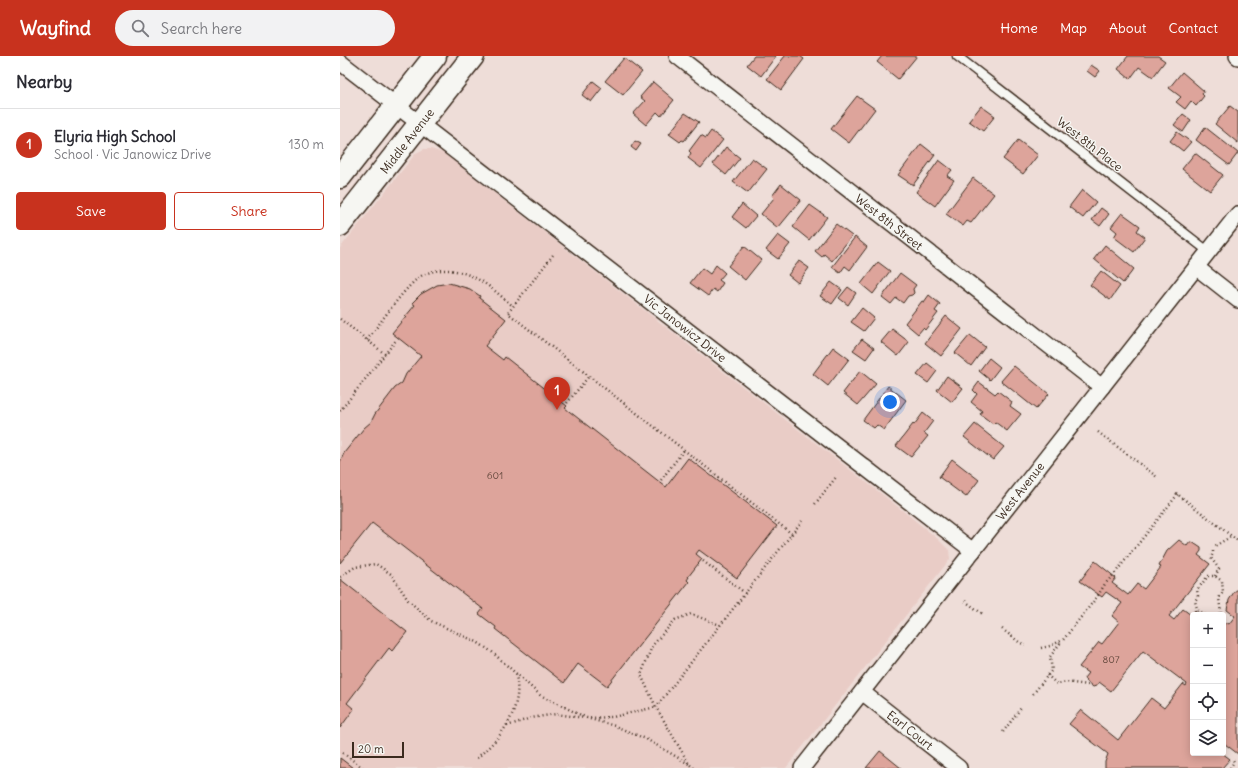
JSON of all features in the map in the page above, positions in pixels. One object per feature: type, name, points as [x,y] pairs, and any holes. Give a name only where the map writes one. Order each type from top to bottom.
[{"type":"main road","points":[[340,177],[435,56]]},
{"type":"main road","name":"Middle Avenue","points":[[340,225],[473,56]]},
{"type":"street","name":"West 8th Street","points":[[677,56],[1102,387]]},
{"type":"street","name":"Vic Janowicz Drive","points":[[340,62],[973,551]]},
{"type":"street","name":"West Avenue","points":[[802,768],[1238,214]]},
{"type":"street","points":[[1196,267],[1238,300]]},
{"type":"street","name":"Earl Court","points":[[862,692],[959,768]]},
{"type":"lane","name":"West 8th Place","points":[[957,56],[1209,252]]},
{"type":"path","points":[[553,255],[508,313],[792,534]]},
{"type":"path","points":[[367,340],[410,286],[422,275],[432,272],[450,270],[468,274],[485,283],[513,306]]},
{"type":"path","points":[[340,319],[385,354]]},
{"type":"path","points":[[340,411],[397,339]]},
{"type":"path","points":[[567,403],[589,376]]},
{"type":"path","points":[[1098,432],[1157,477]]},
{"type":"path","points":[[661,480],[684,450]]},
{"type":"path","points":[[815,504],[837,476]]},
{"type":"path","points":[[1033,694],[1052,670],[1050,657],[1062,640],[1097,597],[1104,584],[1115,573],[1177,493],[1238,540]]},
{"type":"path","points":[[340,576],[355,567],[376,564],[391,574],[408,600],[431,622],[477,642],[492,652],[540,695],[587,718],[613,717],[656,707],[802,521]]},
{"type":"path","points":[[1215,576],[1219,569],[1211,558],[1213,547],[1232,536]]},
{"type":"path","points":[[703,561],[745,593]]},
{"type":"path","points":[[1201,612],[1196,608],[1195,601],[1198,596],[1197,590],[1208,576],[1215,576],[1222,581],[1224,592],[1219,598],[1221,612]]},
{"type":"path","points":[[965,601],[984,615]]},
{"type":"path","points":[[689,764],[656,707],[641,675],[652,646],[675,620],[691,614],[720,624]]},
{"type":"path","points":[[1002,629],[1025,645]]},
{"type":"path","points":[[1041,648],[1050,646],[1062,640]]},
{"type":"path","points":[[477,758],[496,741],[507,726],[518,695],[516,674]]},
{"type":"path","points":[[1047,675],[1057,684],[1066,682],[1088,685]]},
{"type":"path","points":[[1003,732],[1021,708]]},
{"type":"path","points":[[507,726],[531,718],[556,714],[587,718],[615,726],[646,739],[694,768]]},
{"type":"path","points":[[343,753],[363,768]]},
{"type":"path","points":[[1230,768],[1234,762],[1232,758]]},
{"type":"shaded area","points":[[424,149],[431,149],[443,153],[892,502],[938,539],[949,550],[950,559],[786,768],[340,768],[340,248],[416,153]]},
{"type":"building","points":[[754,56],[776,56],[761,76],[747,65]]},
{"type":"building","points":[[785,56],[800,56],[804,59],[781,90],[767,79]]},
{"type":"building","points":[[882,56],[917,56],[898,79],[877,62]]},
{"type":"building","points":[[1128,56],[1158,56],[1165,61],[1153,77],[1139,67],[1130,79],[1118,69]]},
{"type":"building","points":[[624,58],[642,72],[623,95],[605,81]]},
{"type":"building","points":[[1091,65],[1100,71],[1095,77],[1087,71]]},
{"type":"building","points":[[1182,72],[1204,91],[1202,94],[1204,96],[1196,106],[1191,101],[1185,109],[1176,102],[1181,97],[1169,88]]},
{"type":"building","points":[[593,81],[602,88],[591,102],[582,95]]},
{"type":"building","points":[[653,82],[674,100],[661,116],[657,112],[646,125],[633,114],[645,101],[640,97]]},
{"type":"building","points":[[857,96],[875,109],[849,143],[831,129]]},
{"type":"building","points":[[981,106],[995,116],[983,131],[969,121]]},
{"type":"building","points":[[1230,106],[1238,112],[1238,143],[1215,124]]},
{"type":"building","points":[[685,113],[699,122],[684,141],[682,140],[680,142],[669,134]]},
{"type":"building","points":[[1183,114],[1191,120],[1183,132],[1174,125]]},
{"type":"building","points":[[1205,127],[1238,153],[1229,165],[1196,140]]},
{"type":"building","points":[[711,131],[723,140],[701,168],[688,158],[691,153],[689,151],[701,135],[706,138]]},
{"type":"building","points":[[1177,132],[1191,142],[1183,151],[1170,141]]},
{"type":"building","points":[[1018,140],[1038,155],[1023,174],[1003,159]]},
{"type":"building","points":[[635,141],[641,144],[636,151],[631,147]]},
{"type":"building","points":[[921,144],[935,155],[913,185],[898,175]]},
{"type":"building","points":[[726,147],[740,158],[726,175],[713,164]]},
{"type":"building","points":[[1195,153],[1223,175],[1210,191],[1182,169]]},
{"type":"building","points":[[752,158],[767,169],[748,193],[733,182]]},
{"type":"building","points":[[939,160],[952,170],[947,176],[954,180],[935,206],[916,192]]},
{"type":"building","points":[[973,178],[994,194],[971,223],[967,221],[963,226],[946,214]]},
{"type":"building","points":[[781,184],[801,200],[778,228],[761,214],[774,198],[772,196]]},
{"type":"building","points":[[1082,190],[1096,202],[1083,218],[1069,207]]},
{"type":"building","points":[[742,204],[756,216],[746,228],[732,217]]},
{"type":"building","points":[[810,205],[827,217],[809,240],[793,227]]},
{"type":"building","points":[[1101,208],[1109,214],[1100,226],[1092,220]]},
{"type":"building","points":[[1122,213],[1140,226],[1137,231],[1145,237],[1134,252],[1114,237],[1117,232],[1111,227]]},
{"type":"building","points":[[836,224],[852,236],[832,261],[824,254],[822,257],[815,251]]},
{"type":"building","points":[[778,235],[790,244],[778,259],[766,250]]},
{"type":"building","points":[[855,237],[867,247],[850,270],[845,266],[840,273],[832,267]]},
{"type":"building","points":[[1105,245],[1134,269],[1123,283],[1094,259]]},
{"type":"building","points":[[744,246],[761,260],[745,280],[728,266]]},
{"type":"building","points":[[799,261],[809,268],[798,283],[788,275]]},
{"type":"building","points":[[878,262],[890,271],[873,294],[861,284]]},
{"type":"building","points":[[716,265],[725,273],[719,280],[723,283],[717,292],[713,289],[708,296],[690,283],[702,268],[710,274]]},
{"type":"building","points":[[1101,271],[1120,286],[1110,300],[1090,285]]},
{"type":"building","points":[[900,273],[916,285],[913,289],[914,293],[908,296],[903,303],[896,298],[891,304],[882,297]]},
{"type":"building","points":[[831,282],[842,290],[832,304],[820,296]]},
{"type":"building","points":[[449,283],[470,289],[506,319],[485,346],[503,360],[505,357],[567,406],[565,408],[666,487],[688,458],[777,526],[737,578],[699,550],[696,554],[702,559],[688,577],[687,580],[689,582],[607,686],[578,664],[564,683],[495,629],[496,627],[479,614],[483,609],[372,523],[340,563],[340,462],[344,453],[364,428],[371,422],[375,414],[395,388],[402,383],[406,374],[421,356],[392,333],[415,305],[412,303],[421,294],[437,285]]},
{"type":"building","points":[[848,287],[856,293],[848,305],[839,298]]},
{"type":"building","points":[[929,295],[940,304],[935,311],[938,313],[925,330],[923,328],[918,334],[905,323],[922,301],[924,302]]},
{"type":"building","points":[[862,308],[874,318],[864,331],[851,322]]},
{"type":"building","points":[[946,316],[962,329],[941,356],[925,343]]},
{"type":"building","points":[[892,329],[909,342],[898,356],[881,342]]},
{"type":"building","points":[[970,335],[985,347],[971,366],[955,353]]},
{"type":"building","points":[[862,339],[874,348],[866,359],[853,350]]},
{"type":"building","points":[[833,347],[849,359],[828,386],[813,374]]},
{"type":"building","points":[[989,358],[1000,367],[990,380],[979,371]]},
{"type":"building","points":[[927,363],[937,371],[928,383],[917,375]]},
{"type":"building","points":[[1014,366],[1049,394],[1036,409],[1001,381]]},
{"type":"building","points":[[860,371],[876,384],[858,405],[843,393]]},
{"type":"building","points":[[947,376],[963,388],[952,402],[937,390]]},
{"type":"building","points":[[979,382],[995,394],[998,391],[1012,402],[1010,406],[1021,414],[1007,431],[995,422],[993,424],[980,414],[982,411],[971,402],[977,394],[973,390]]},
{"type":"building","points":[[888,386],[906,400],[884,430],[877,425],[874,428],[863,420]]},
{"type":"building","points":[[923,413],[933,421],[924,433],[928,436],[911,457],[896,446]]},
{"type":"building","points":[[975,424],[1004,447],[993,460],[964,437]]},
{"type":"building","points":[[952,459],[979,480],[966,497],[939,477]]},
{"type":"building","points":[[1179,540],[1187,546],[1190,542],[1192,542],[1201,548],[1198,555],[1210,564],[1169,616],[1174,620],[1183,609],[1190,614],[1190,756],[1226,756],[1230,759],[1222,768],[1105,768],[1105,762],[1108,754],[1069,724],[1081,710],[1118,740],[1151,698],[1164,708],[1183,684],[1186,686],[1187,684],[1143,651],[1111,691],[1099,682],[1093,687],[1085,680],[1084,678],[1088,673],[1079,667],[1099,642],[1102,644],[1119,622],[1112,616],[1122,603],[1106,592],[1102,597],[1080,581],[1095,561],[1116,578],[1112,583],[1128,595],[1137,584],[1144,589],[1161,567],[1159,566],[1167,551]]},
{"type":"building","points":[[340,579],[407,632],[392,651],[389,648],[347,703],[354,709],[340,728]]},
{"type":"building","points":[[1238,589],[1238,754],[1226,745],[1226,622],[1229,624],[1235,616],[1227,610],[1229,600]]},
{"type":"building","points":[[880,751],[901,768],[866,768]]},
{"type":"building","points":[[340,758],[353,768],[340,768]]},
{"type":"place","name":"Elyria High School","points":[[557,410]]}]
